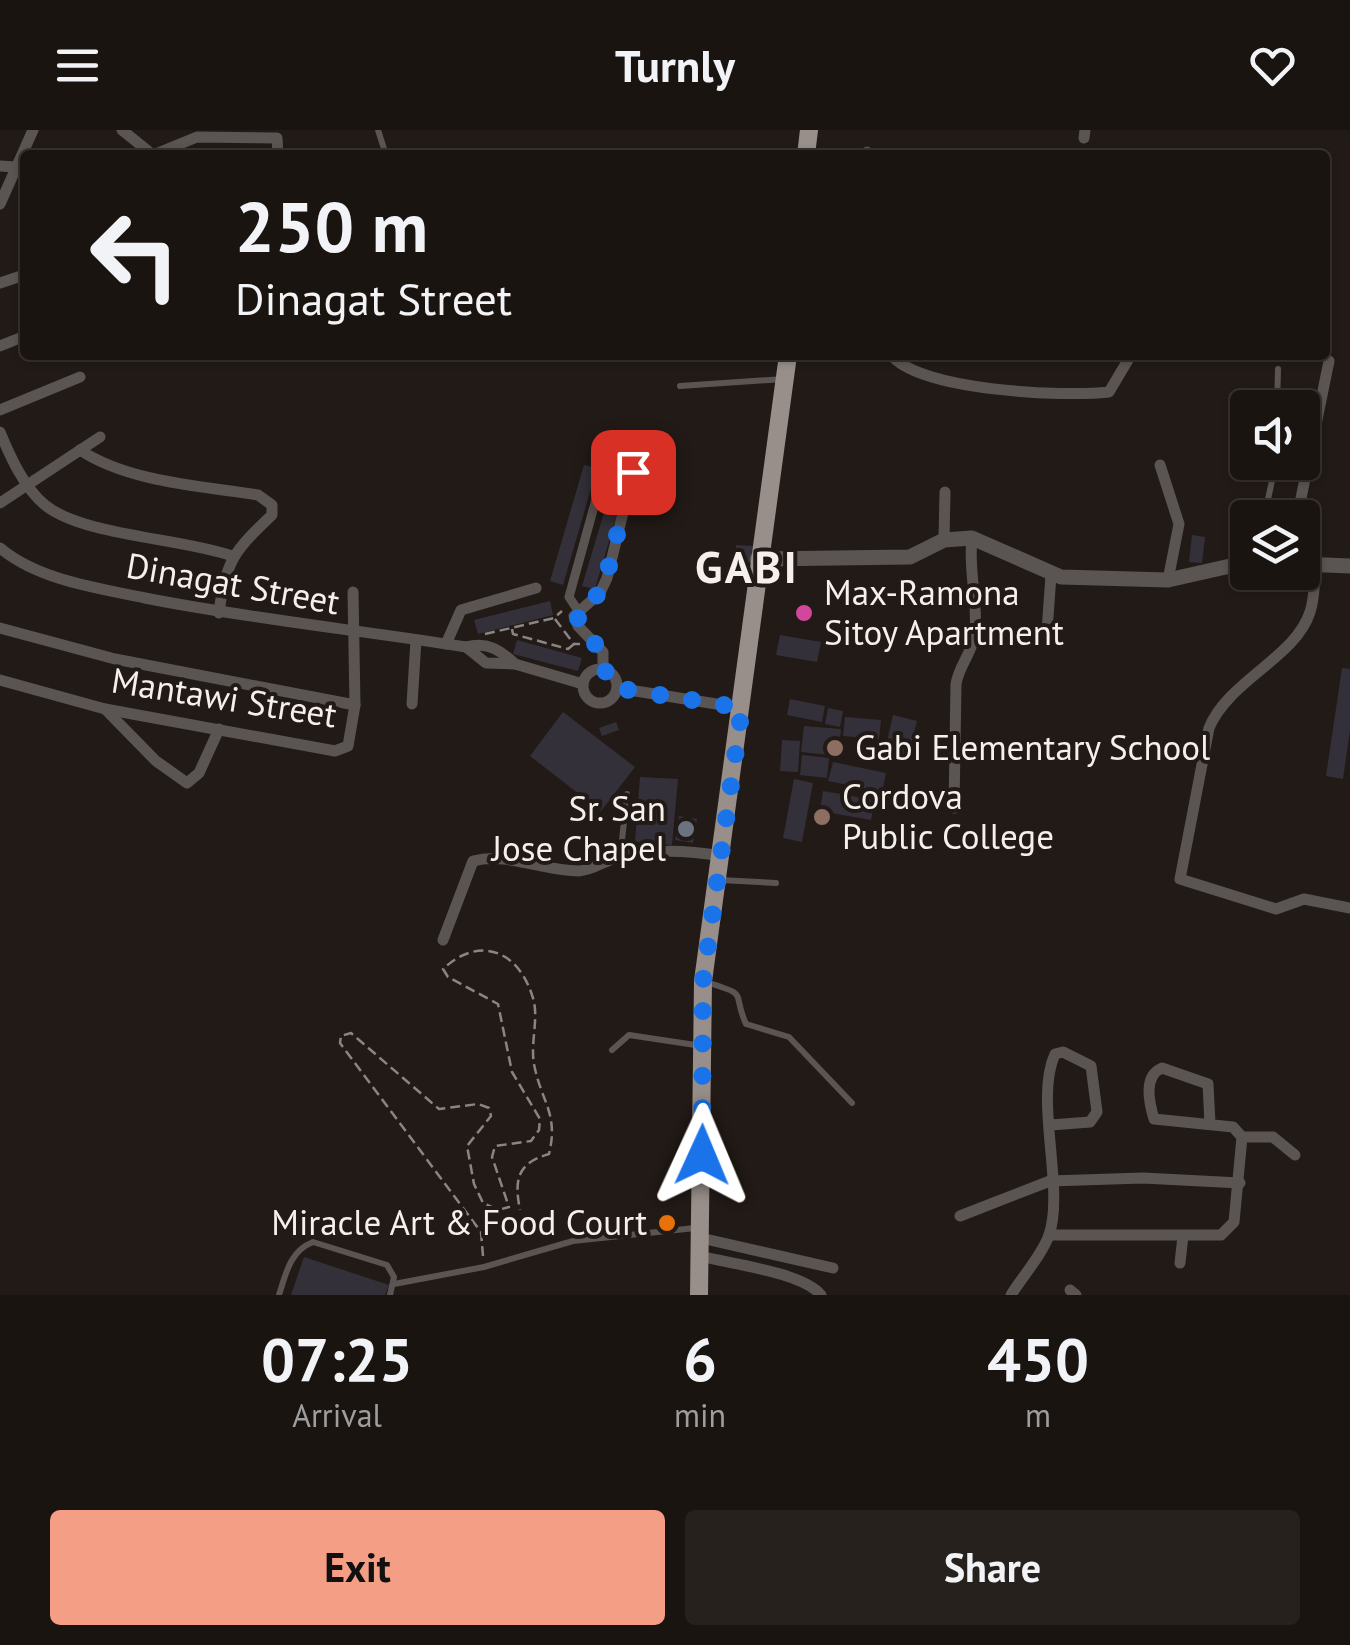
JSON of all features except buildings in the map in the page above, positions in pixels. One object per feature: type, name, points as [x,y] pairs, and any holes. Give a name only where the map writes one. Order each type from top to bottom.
[{"type":"main road","points":[[700,1295],[703,981],[787,360]]},
{"type":"street","points":[[122,130],[147,150]]},
{"type":"street","points":[[165,150],[197,137],[277,138],[278,150]]},
{"type":"street","points":[[0,204],[20,157]]},
{"type":"street","points":[[0,166],[15,167]]},
{"type":"street","points":[[897,360],[911,371],[1022,394],[1110,392],[1128,360]]},
{"type":"street","points":[[1301,500],[1329,361]]},
{"type":"street","points":[[0,410],[80,377]]},
{"type":"street","points":[[0,432],[27,484],[57,514],[232,556]]},
{"type":"street","points":[[0,503],[100,437]]},
{"type":"street","points":[[80,450],[96,461],[258,495],[272,505],[272,516],[232,556],[224,572],[219,613]]},
{"type":"street","points":[[603,670],[603,652],[578,626],[574,606],[608,456]]},
{"type":"street","points":[[1160,465],[1179,524],[1168,580]]},
{"type":"street","points":[[574,606],[600,593],[633,472]]},
{"type":"street","points":[[944,540],[946,492]]},
{"type":"street","points":[[758,558],[910,557],[944,540],[972,538],[1050,575],[1168,580],[1230,566]]},
{"type":"street","points":[[954,808],[956,684],[958,669],[975,638],[977,596],[970,576],[972,538]]},
{"type":"street","name":"Dinagat Street","points":[[0,548],[12,558],[82,585],[219,613],[466,647],[480,662],[515,664],[583,684]]},
{"type":"street","points":[[1320,565],[1350,566]]},
{"type":"street","points":[[1047,632],[1050,575]]},
{"type":"street","points":[[446,644],[460,610],[536,588]]},
{"type":"street","points":[[1310,590],[1310,613],[1297,634],[1217,708],[1209,728],[1180,879],[1276,908],[1304,899],[1350,908]]},
{"type":"street","name":"Mantawi Street","points":[[2,684],[105,709],[335,750],[348,746],[355,704],[353,592]]},
{"type":"street","points":[[0,628],[115,659],[355,704]]},
{"type":"street","points":[[412,704],[416,640]]},
{"type":"street","points":[[603,670],[612,675],[617,688],[610,700],[598,704],[588,698],[583,684],[591,672],[603,670]]},
{"type":"street","points":[[617,688],[742,708]]},
{"type":"street","points":[[105,709],[156,761],[186,783],[198,773],[219,730]]},
{"type":"street","points":[[443,940],[473,861],[491,856],[542,868],[584,871],[617,858],[679,849],[722,856]]},
{"type":"street","points":[[1010,1295],[1049,1235],[1051,1125],[1047,1078],[1056,1054],[1063,1052],[1091,1066],[1097,1112],[1090,1122],[1051,1125]]},
{"type":"street","points":[[1049,1235],[1215,1238],[1228,1230],[1240,1183],[1242,1138],[1233,1127],[1154,1119],[1149,1079],[1153,1072],[1162,1068],[1208,1084],[1210,1124]]},
{"type":"street","points":[[1242,1138],[1273,1137],[1295,1155]]},
{"type":"street","points":[[960,1216],[1050,1181],[1143,1178],[1240,1183]]},
{"type":"street","points":[[1180,1263],[1183,1236]]},
{"type":"street","points":[[701,1241],[833,1268]]},
{"type":"street","points":[[701,1241],[815,1288],[821,1295]]},
{"type":"lane","points":[[1277,390],[1278,370]]},
{"type":"lane","points":[[680,386],[726,386],[785,379]]},
{"type":"lane","points":[[627,794],[622,840],[634,856]]},
{"type":"lane","points":[[718,880],[776,884]]},
{"type":"lane","points":[[703,981],[741,996],[746,1024],[789,1038],[852,1103]]},
{"type":"lane","points":[[612,1050],[629,1034],[703,1046]]},
{"type":"lane","points":[[394,1284],[484,1267],[573,1240],[701,1241]]},
{"type":"lane","points":[[278,1295],[290,1262],[298,1250],[313,1242],[387,1264],[394,1284],[390,1295]]},
{"type":"path","points":[[478,635],[554,618],[574,606]]},
{"type":"path","points":[[511,628],[513,634],[568,649],[574,644]]},
{"type":"path","points":[[484,1267],[481,1232],[340,1042],[341,1036],[351,1033],[438,1110],[478,1104],[489,1108],[491,1116],[466,1146],[474,1184],[483,1203],[498,1210],[508,1207],[492,1157],[495,1146],[531,1141],[539,1130],[540,1119],[512,1072],[498,1004],[448,977],[444,969],[474,948],[488,948],[517,966],[533,995],[531,1046],[535,1070],[554,1117],[554,1134],[549,1154],[528,1162],[518,1174],[515,1183],[520,1210]]},
{"type":"place","name":"Max-Ramona Sitoy Apartment","points":[[804,613]]},
{"type":"place","name":"Gabi Elementary School","points":[[835,748]]},
{"type":"place","name":"Cordova Public College","points":[[822,817]]},
{"type":"place","name":"Sr. San Jose Chapel","points":[[686,829]]},
{"type":"place","name":"Miracle Art & Food Court","points":[[667,1223]]},
{"type":"district","name":"GABI","points":[[747,567]]},
{"type":"route","points":[[633,472],[606,578],[600,593],[578,609],[574,616],[578,626],[603,652],[603,670],[612,675],[617,688],[742,708],[703,981],[702,1155]]}]
